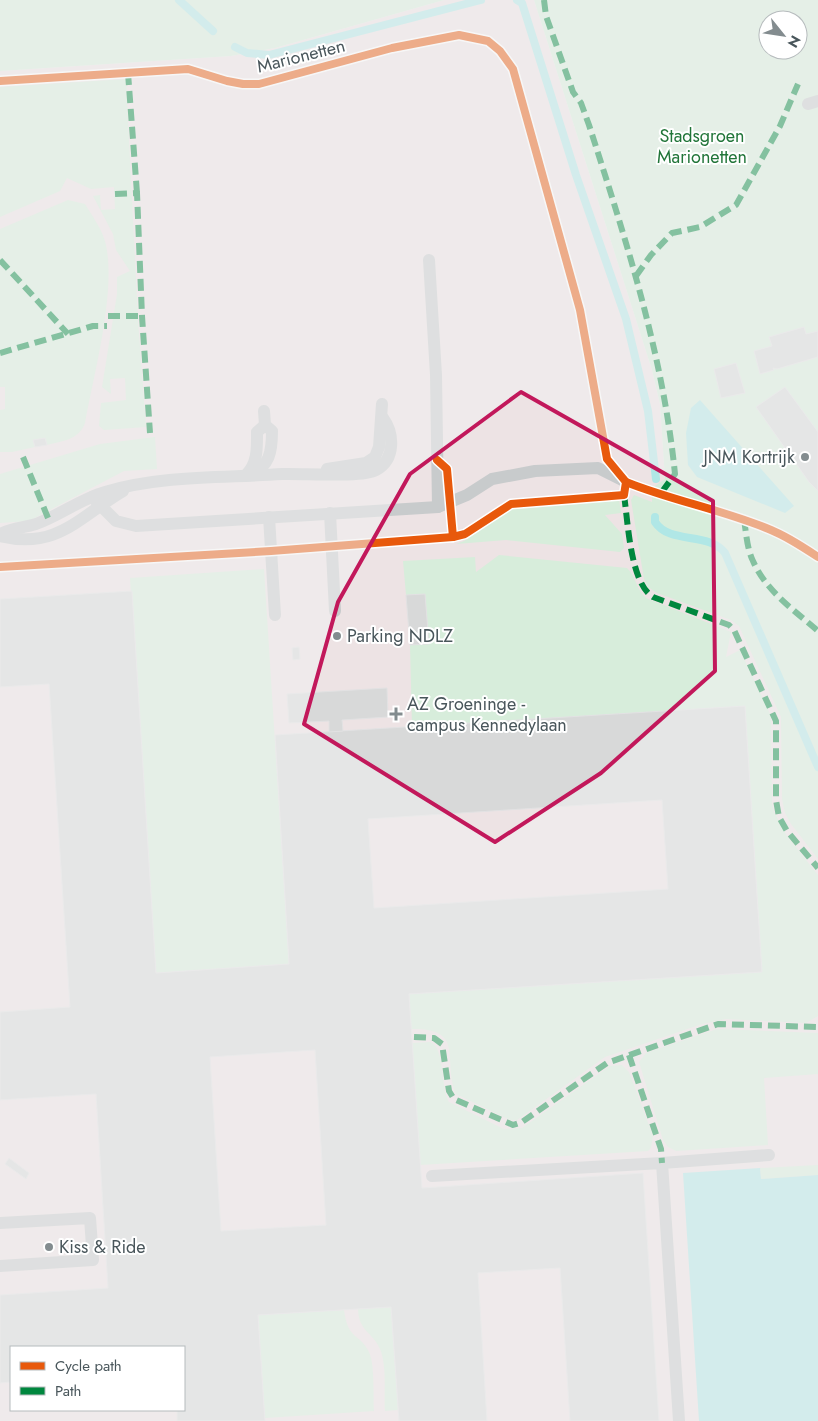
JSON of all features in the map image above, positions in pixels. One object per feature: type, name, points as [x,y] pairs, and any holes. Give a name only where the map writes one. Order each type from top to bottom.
[{"type":"lane","points":[[429,260],[436,375],[438,507]]},
{"type":"lane","points":[[0,535],[12,528],[36,523],[96,502],[129,487],[145,483],[310,473],[372,461],[378,452],[379,429],[383,418],[382,404]]},
{"type":"lane","points":[[244,477],[255,463],[257,432],[265,425],[264,411]]},
{"type":"lane","points":[[96,502],[116,521],[136,526],[438,507],[467,495],[492,479],[534,471],[598,468],[626,482]]},
{"type":"lane","points":[[0,535],[12,539],[54,536],[84,519],[96,502]]},
{"type":"lane","points":[[330,513],[335,611]]},
{"type":"lane","points":[[268,517],[276,615]]},
{"type":"lane","points":[[432,1176],[769,1155]]},
{"type":"lane","points":[[662,1163],[678,1421]]},
{"type":"lane","points":[[0,1223],[90,1218],[93,1260],[0,1266]]},
{"type":"highlighted area","points":[[521,392],[713,501],[715,671],[601,773],[495,842],[304,724],[338,602],[410,474]]},
{"type":"shaded area","name":"AZ Groeninge - campus Kennedylaan","points":[[444,0],[534,0],[652,370],[660,404],[665,479],[668,489],[652,488],[652,517],[713,544],[818,776],[818,1421],[0,1421],[0,71],[231,56],[275,48]]},
{"type":"green space","points":[[0,0],[444,0],[275,48],[231,56],[0,71]]},
{"type":"green space","name":"Stadsgroen Marionetten","points":[[534,0],[818,0],[818,859],[791,824],[785,813],[782,799],[781,717],[739,626],[731,620],[657,593],[648,587],[644,579],[631,500],[634,495],[652,502],[652,488],[665,479],[660,404],[652,370]]},
{"type":"green space","points":[[126,79],[138,320],[146,427],[104,430],[99,426],[101,403],[126,400],[125,378],[110,379],[111,394],[102,387],[117,294],[117,277],[130,271],[116,250],[113,234],[93,196],[100,195],[101,210],[115,209],[114,187],[91,189],[67,178],[60,191],[0,217],[0,87]]},
{"type":"green space","points":[[68,200],[85,204],[97,223],[106,245],[108,264],[108,286],[103,333],[85,423],[79,433],[64,441],[47,445],[45,438],[34,440],[35,447],[12,452],[0,452],[0,410],[5,409],[5,387],[0,387],[0,229]]},
{"type":"green space","points":[[155,437],[157,469],[124,471],[29,521],[0,523],[0,474],[100,444]]},
{"type":"green space","points":[[619,499],[621,513],[605,515],[622,534],[624,548],[620,552],[506,540],[456,544],[464,541],[512,509]]},
{"type":"green space","points":[[499,555],[627,568],[646,598],[731,632],[726,657],[740,650],[771,716],[772,803],[774,812],[787,836],[818,875],[818,1016],[806,1023],[726,1019],[702,1024],[605,1057],[517,1120],[510,1120],[456,1094],[452,1081],[449,1048],[446,1040],[439,1034],[428,1030],[411,1029],[409,994],[762,971],[745,706],[412,727],[410,645],[429,643],[425,594],[406,595],[403,561],[475,557],[476,572]]},
{"type":"green space","points":[[264,569],[289,964],[156,973],[130,578]]},
{"type":"green space","points":[[717,1029],[818,1033],[818,1074],[764,1078],[768,1145],[676,1151],[668,1147],[663,1140],[639,1062],[646,1053]]},
{"type":"green space","points":[[430,1042],[435,1046],[441,1060],[444,1088],[449,1102],[504,1129],[522,1128],[610,1066],[622,1065],[629,1072],[653,1136],[651,1148],[648,1151],[420,1165],[412,1043]]},
{"type":"green space","points":[[818,1165],[818,1175],[761,1179],[760,1168]]},
{"type":"green space","points":[[391,1307],[398,1410],[385,1411],[382,1356],[377,1343],[363,1327],[358,1309]]},
{"type":"green space","points":[[344,1310],[348,1327],[366,1346],[371,1358],[374,1411],[265,1418],[258,1315]]},
{"type":"water","points":[[700,400],[794,506],[785,513],[697,477],[688,465],[686,433],[691,408]]},
{"type":"water","points":[[760,1168],[761,1179],[818,1175],[818,1421],[699,1421],[683,1173]]},
{"type":"building","points":[[804,327],[806,334],[818,331],[818,357],[777,369],[773,368],[774,370],[760,374],[754,351],[772,346],[769,337]]},
{"type":"building","points":[[736,363],[745,393],[721,398],[714,369]]},
{"type":"building","name":"JNM Kortrijk","points":[[785,387],[818,432],[818,491],[809,482],[756,407]]},
{"type":"building","points":[[45,438],[47,445],[35,447],[33,440]]},
{"type":"building","points":[[132,591],[156,973],[289,964],[275,735],[745,706],[762,972],[409,994],[422,1188],[643,1173],[659,1421],[570,1421],[560,1268],[478,1273],[487,1421],[399,1421],[391,1307],[258,1315],[265,1421],[177,1421],[177,1411],[185,1411],[185,1346],[10,1346],[10,1382],[0,1383],[0,1295],[108,1288],[96,1094],[0,1100],[0,1012],[70,1007],[49,684],[0,687],[0,599]],"holes":[[[662,800],[668,889],[374,908],[368,819]],[[315,1050],[326,1225],[221,1231],[210,1057]]]},
{"type":"building","points":[[425,594],[429,644],[410,645],[406,595]]},
{"type":"building","points":[[299,647],[300,659],[293,660],[292,648]]},
{"type":"building","points":[[387,688],[388,717],[342,720],[343,731],[329,732],[329,721],[289,723],[287,694]]},
{"type":"building","points":[[9,1158],[29,1173],[26,1179],[5,1164]]},
{"type":"waterway","points":[[179,0],[213,31]]},
{"type":"waterway","points":[[235,47],[247,53],[269,55],[481,0]]},
{"type":"waterway","points":[[517,0],[522,3],[576,175],[626,319],[648,411],[656,479]]},
{"type":"waterway","points":[[655,517],[655,522],[662,529],[679,536],[709,542],[718,546],[725,553],[818,767]]},
{"type":"marked path","points":[[544,0],[546,16],[573,92],[581,103],[603,168],[629,254],[652,341],[662,385],[675,474],[659,496]]},
{"type":"marked path","points":[[128,73],[137,193]]},
{"type":"marked path","points":[[636,276],[651,255],[672,233],[700,227],[736,205],[780,126],[798,84]]},
{"type":"marked path","points":[[115,194],[137,193],[142,316],[150,433]]},
{"type":"marked path","points":[[0,260],[68,334]]},
{"type":"marked path","points":[[108,316],[142,316]]},
{"type":"marked path","points":[[0,353],[93,326],[107,326]]},
{"type":"marked path","points":[[23,457],[48,518]]},
{"type":"marked path","points":[[624,495],[631,550],[639,579],[645,590],[653,597],[729,625],[734,630],[776,721],[776,800],[779,817],[787,831],[818,868]]},
{"type":"marked path","points":[[744,519],[749,551],[765,582],[781,599],[818,631]]},
{"type":"marked path","points":[[414,1037],[434,1038],[442,1044],[449,1091],[454,1099],[513,1125],[522,1122],[607,1063],[718,1024],[818,1027]]},
{"type":"marked path","points":[[629,1055],[661,1149],[662,1163]]},
{"type":"cycle path","name":"Marionetten","points":[[0,81],[188,69],[227,81],[259,84],[392,48],[459,35],[488,41],[500,51],[513,69],[580,310],[607,459],[626,482],[624,495],[511,504],[465,534],[453,537],[271,551],[0,567]]},
{"type":"cycle path","points":[[437,460],[447,469],[453,537]]},
{"type":"cycle path","points":[[626,482],[771,530],[818,557]]},
{"type":"place","name":"JNM Kortrijk","points":[[805,457]]},
{"type":"place","name":"Parking NDLZ","points":[[337,636]]},
{"type":"place","name":"AZ Groeninge - campus Kennedylaan","points":[[396,714]]},
{"type":"place","name":"Kiss & Ride","points":[[49,1247]]}]
